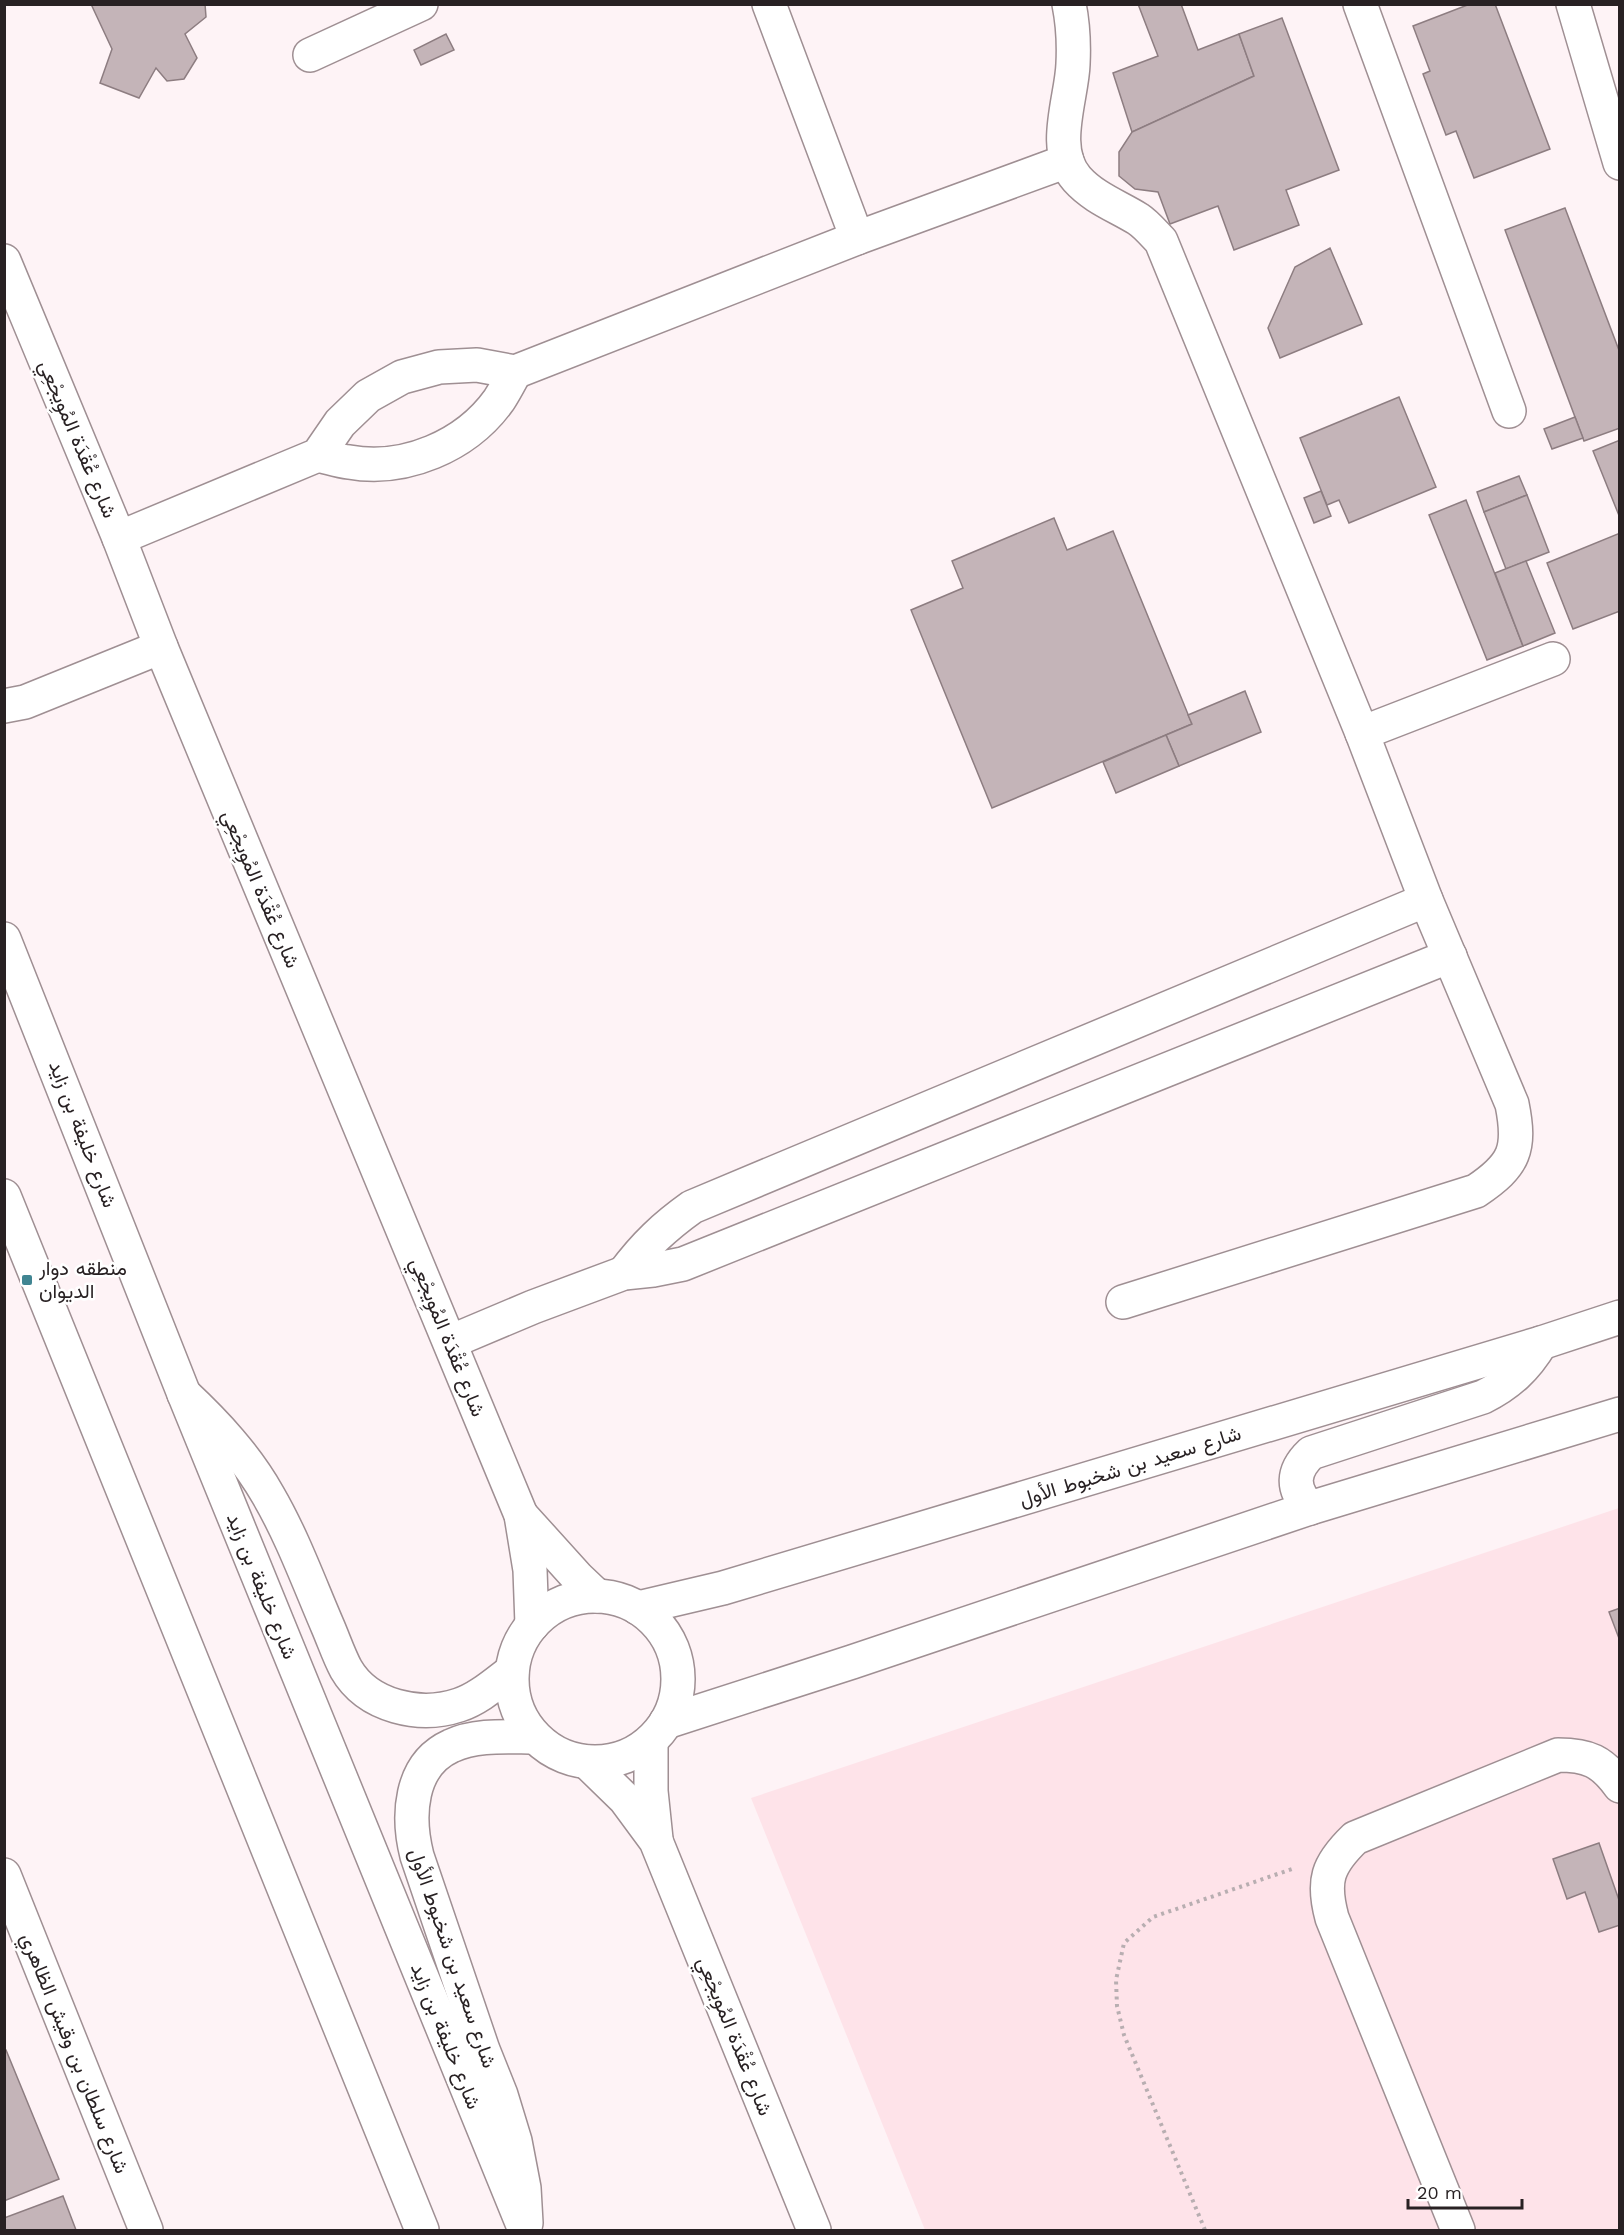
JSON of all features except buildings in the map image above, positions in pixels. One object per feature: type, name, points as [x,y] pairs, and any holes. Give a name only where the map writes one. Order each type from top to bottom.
[{"type":"main road","points":[[310,55],[421,4]]},
{"type":"main road","points":[[769,4],[857,238]]},
{"type":"main road","points":[[1069,4],[1073,66],[1066,106],[1064,140],[1067,160],[1075,178],[1093,194],[1141,221],[1161,241],[1362,733],[1426,900],[1512,1104],[1518,1131],[1513,1154],[1498,1176],[1476,1191],[1123,1302]]},
{"type":"main road","points":[[1360,4],[1509,411]]},
{"type":"main road","points":[[1573,4],[1620,163]]},
{"type":"main road","points":[[119,538],[318,455],[340,423],[368,396],[402,377],[439,367],[477,365],[515,372],[857,238],[1067,160]]},
{"type":"main road","name":"شارع عُقْدَة المُوِيجْعِي","points":[[4,261],[119,538],[161,647],[521,1515],[530,1570],[532,1625]]},
{"type":"main road","points":[[318,455],[350,463],[384,464],[417,458],[438,450],[475,425],[498,401],[515,372]]},
{"type":"main road","points":[[4,706],[25,702],[161,647]]},
{"type":"main road","points":[[1362,733],[1553,659]]},
{"type":"main road","points":[[624,1273],[643,1248],[666,1226],[692,1207],[1426,900]]},
{"type":"main road","name":"شارع خليفة بن زايد","points":[[4,939],[184,1394],[526,2230]]},
{"type":"main road","points":[[450,1342],[533,1307],[624,1273],[683,1264],[1450,956]]},
{"type":"main road","points":[[4,1196],[422,2230]]},
{"type":"main road","name":"شارع سعيد بن شخبوط الأول","points":[[638,1608],[723,1588],[1541,1343],[1620,1317]]},
{"type":"main road","points":[[1310,1508],[1301,1499],[1296,1487],[1296,1474],[1302,1462],[1311,1453],[1483,1397],[1501,1388],[1517,1375],[1531,1360],[1541,1343]]},
{"type":"main road","points":[[184,1394],[216,1424],[244,1457],[268,1495],[288,1534],[346,1670],[363,1689],[385,1703],[410,1710],[436,1711],[460,1705],[512,1671]]},
{"type":"main road","points":[[658,1732],[677,1692],[676,1659],[662,1630],[638,1608],[612,1597],[573,1599],[550,1609],[532,1625],[519,1647],[512,1671],[514,1695],[521,1718],[535,1737],[559,1754],[587,1762],[610,1762],[632,1754],[658,1732],[852,1662],[1310,1508],[1620,1414]]},
{"type":"main road","name":"شارع عُقْدَة المُوِيجْعِي","points":[[521,1515],[571,1571],[597,1596]]},
{"type":"main road","name":"شارع عُقْدَة المُوِيجْعِي","points":[[656,1841],[651,1791],[658,1732]]},
{"type":"main road","name":"شارع سعيد بن شخبوط الأول","points":[[526,2230],[524,2188],[515,2141],[417,1856],[411,1834],[411,1814],[418,1781],[431,1758],[452,1745],[477,1739],[535,1737]]},
{"type":"main road","points":[[1458,2230],[1332,1918],[1326,1896],[1328,1874],[1339,1854],[1355,1838],[1558,1755],[1578,1755],[1595,1761],[1610,1773],[1620,1786]]},
{"type":"main road","name":"شارع عُقْدَة المُوِيجْعِي","points":[[587,1762],[625,1799],[656,1841],[814,2230]]},
{"type":"main road","name":"شارع سلطان بن وقيش الظاهري","points":[[4,1875],[146,2230]]},
{"type":"path","points":[[1205,2230],[1124,2035],[1117,2006],[1116,1980],[1124,1943],[1153,1917],[1339,1854]]},
{"type":"shaded area","points":[[1619,1508],[1619,2230],[925,2230],[751,1798]]},
{"type":"place","name":"منطقه دوار الديوان","points":[[27,1280]]}]
